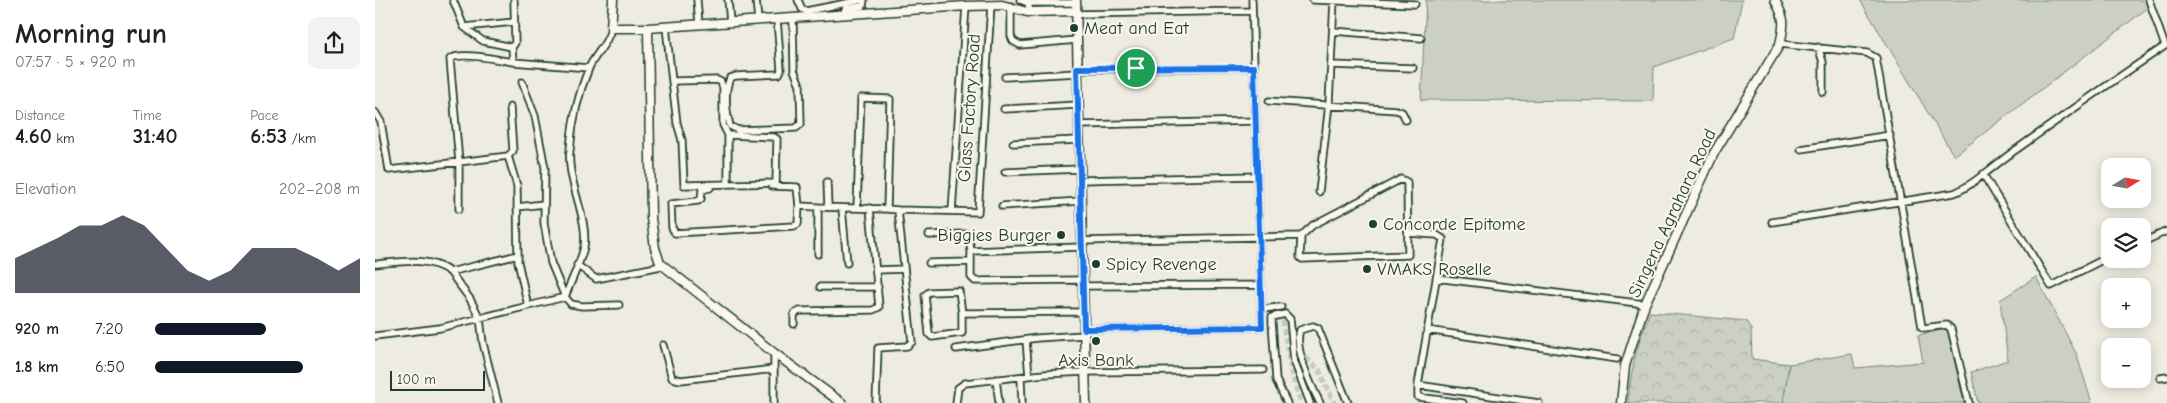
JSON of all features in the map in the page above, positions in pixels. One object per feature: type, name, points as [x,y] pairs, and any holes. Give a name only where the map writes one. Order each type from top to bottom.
[{"type":"street","points":[[455,0],[463,27],[483,41],[512,47]]},
{"type":"street","points":[[513,62],[512,47],[515,43],[514,0]]},
{"type":"street","points":[[565,297],[584,247],[584,232],[570,165],[569,150],[579,102],[589,68],[608,39],[611,28],[613,0]]},
{"type":"street","points":[[697,0],[699,24]]},
{"type":"street","points":[[728,0],[730,22]]},
{"type":"street","points":[[755,0],[758,20]]},
{"type":"street","points":[[798,0],[802,10],[806,12],[863,0],[863,6],[845,9],[843,14]]},
{"type":"street","points":[[1020,0],[1076,7],[1252,11]]},
{"type":"street","points":[[956,349],[1084,332],[1262,327],[1251,0]]},
{"type":"street","points":[[1313,0],[1415,4]]},
{"type":"street","name":"Singena Agrahara Road","points":[[1621,403],[1625,366],[1645,304],[1714,153],[1780,44],[1785,24],[1775,0]]},
{"type":"street","points":[[1772,222],[1954,193],[1965,189],[2091,96],[2165,46],[2149,0]]},
{"type":"street","points":[[1319,192],[1329,104],[1334,1]]},
{"type":"street","points":[[1028,2],[1030,12]]},
{"type":"street","name":"Glass Factory Road","points":[[966,6],[952,211],[977,212],[991,5]]},
{"type":"street","points":[[611,28],[649,28],[966,6],[1011,6],[1030,12],[1076,7]]},
{"type":"street","points":[[1011,6],[1011,36],[1013,41],[1020,45],[1077,40]]},
{"type":"street","points":[[1076,7],[1086,403]]},
{"type":"street","points":[[777,19],[781,70],[779,74],[735,76],[729,78],[727,84],[727,116],[730,126],[738,130],[797,128],[801,124],[800,85],[794,70],[793,18]]},
{"type":"street","points":[[463,27],[514,22]]},
{"type":"street","points":[[666,26],[677,123],[682,140],[684,185],[772,185],[776,183],[778,142],[774,137],[728,135]]},
{"type":"street","points":[[649,28],[651,212],[655,248],[661,266],[842,403]]},
{"type":"street","points":[[1333,31],[1421,38]]},
{"type":"street","points":[[1780,44],[1867,53],[1876,58],[1922,327],[1947,325],[1951,329],[1969,403]]},
{"type":"street","points":[[1818,47],[1823,62],[1823,92]]},
{"type":"street","points":[[459,209],[459,162],[450,59],[456,56],[467,56],[589,68]]},
{"type":"street","points":[[1331,65],[1413,68]]},
{"type":"street","points":[[1005,77],[1077,71],[1254,67]]},
{"type":"street","points":[[672,81],[717,80],[721,82],[723,88],[723,125],[728,135],[729,184]]},
{"type":"street","points":[[522,82],[535,116],[543,159],[544,223],[551,263],[565,297],[571,304],[583,306],[619,305]]},
{"type":"street","points":[[857,208],[861,98],[890,99],[887,209]]},
{"type":"street","points":[[1269,101],[1396,110],[1402,112],[1406,120]]},
{"type":"street","points":[[1004,109],[1078,105]]},
{"type":"street","points":[[375,112],[381,122],[389,170],[508,156],[513,152],[510,107]]},
{"type":"street","points":[[1079,125],[1255,121]]},
{"type":"street","points":[[1801,149],[1890,135]]},
{"type":"street","points":[[1013,143],[1079,140]]},
{"type":"street","points":[[508,156],[517,186],[518,255],[527,306]]},
{"type":"street","points":[[1005,172],[1080,169]]},
{"type":"street","points":[[1983,174],[2051,286],[2101,261]]},
{"type":"street","points":[[1080,180],[1257,176]]},
{"type":"street","points":[[1401,179],[1407,182],[1408,233],[1408,255],[1302,260],[1300,257],[1301,236],[1313,224],[1401,179]]},
{"type":"street","points":[[827,182],[828,207]]},
{"type":"street","points":[[795,185],[799,188],[799,206],[798,224],[794,226],[675,233],[672,231],[670,206],[673,202],[700,200],[701,192],[704,189],[795,185]]},
{"type":"street","points":[[1001,206],[1081,201]]},
{"type":"street","points":[[517,207],[544,204]]},
{"type":"street","points":[[799,206],[952,211]]},
{"type":"street","points":[[818,207],[818,254]]},
{"type":"street","points":[[842,208],[847,262]]},
{"type":"street","points":[[793,324],[794,314],[800,311],[877,309],[880,303],[870,208]]},
{"type":"street","points":[[876,403],[878,348],[907,346],[912,342],[898,210]]},
{"type":"street","points":[[2151,238],[2167,231]]},
{"type":"street","points":[[1408,233],[1437,235],[1443,239],[1418,385],[1418,397],[1463,403]]},
{"type":"street","points":[[929,235],[968,234],[971,251],[971,277],[975,282],[1261,285]]},
{"type":"street","points":[[971,251],[1082,244],[1301,236]]},
{"type":"street","points":[[450,272],[518,255]]},
{"type":"street","points":[[375,264],[422,261],[435,264],[450,272],[470,299],[480,318],[483,344],[498,403]]},
{"type":"street","points":[[929,263],[971,262]]},
{"type":"street","points":[[577,265],[596,279],[661,266]]},
{"type":"street","points":[[877,270],[905,269]]},
{"type":"street","points":[[1436,278],[1645,304]]},
{"type":"street","points":[[820,288],[878,287]]},
{"type":"street","points":[[959,291],[962,313],[961,333],[930,337],[925,294],[929,292],[959,291]]},
{"type":"street","points":[[375,336],[440,328],[565,297]]},
{"type":"street","points":[[1262,308],[1281,307]]},
{"type":"street","points":[[962,313],[1083,312]]},
{"type":"street","points":[[1287,403],[1275,380],[1272,317],[1276,315],[1288,316],[1296,347],[1320,403]]},
{"type":"street","points":[[1310,403],[1294,361],[1300,330],[1313,326],[1318,328],[1324,348],[1348,403]]},
{"type":"street","points":[[1427,330],[1617,359]]},
{"type":"street","points":[[1026,340],[1029,376]]},
{"type":"street","points":[[663,345],[672,378],[681,380],[774,369]]},
{"type":"street","points":[[774,353],[774,403]]},
{"type":"street","points":[[956,401],[958,388],[965,383],[996,379],[1085,372],[1263,370]]},
{"type":"street","points":[[1021,378],[1022,403]]},
{"type":"street","points":[[996,379],[999,403]]},
{"type":"street","points":[[1418,385],[1539,403]]},
{"type":"green space","points":[[1426,0],[1742,0],[1734,38],[1654,67],[1653,101],[1421,100]]},
{"type":"green space","points":[[1860,0],[2147,0],[2149,7],[1954,156]]},
{"type":"green space","points":[[2036,277],[2076,353],[2092,403],[1978,403],[1971,372],[2008,360],[2000,300]]},
{"type":"green space","points":[[1650,312],[1746,321],[1751,329],[1752,359],[1789,364],[1783,403],[1628,403],[1635,356]]},
{"type":"green space","points":[[1947,329],[1964,403],[1783,403],[1789,364],[1852,354],[1855,368],[1923,362],[1918,335]]},
{"type":"tunnel","points":[[1282,312],[1291,369],[1302,403]]},
{"type":"tunnel","points":[[1289,356],[1307,359],[1319,370],[1334,403]]},
{"type":"place","name":"Meat and Eat","points":[[1074,28]]},
{"type":"place","name":"Concorde Epitome","points":[[1373,224]]},
{"type":"place","name":"Biggies Burger","points":[[1061,235]]},
{"type":"place","name":"Spicy Revenge","points":[[1096,264]]},
{"type":"place","name":"VMAKS Roselle","points":[[1367,269]]},
{"type":"place","name":"Axis Bank","points":[[1096,341]]},
{"type":"route","points":[[1254,67],[1262,327],[1084,329],[1077,68],[1136,68],[1254,67]]}]
